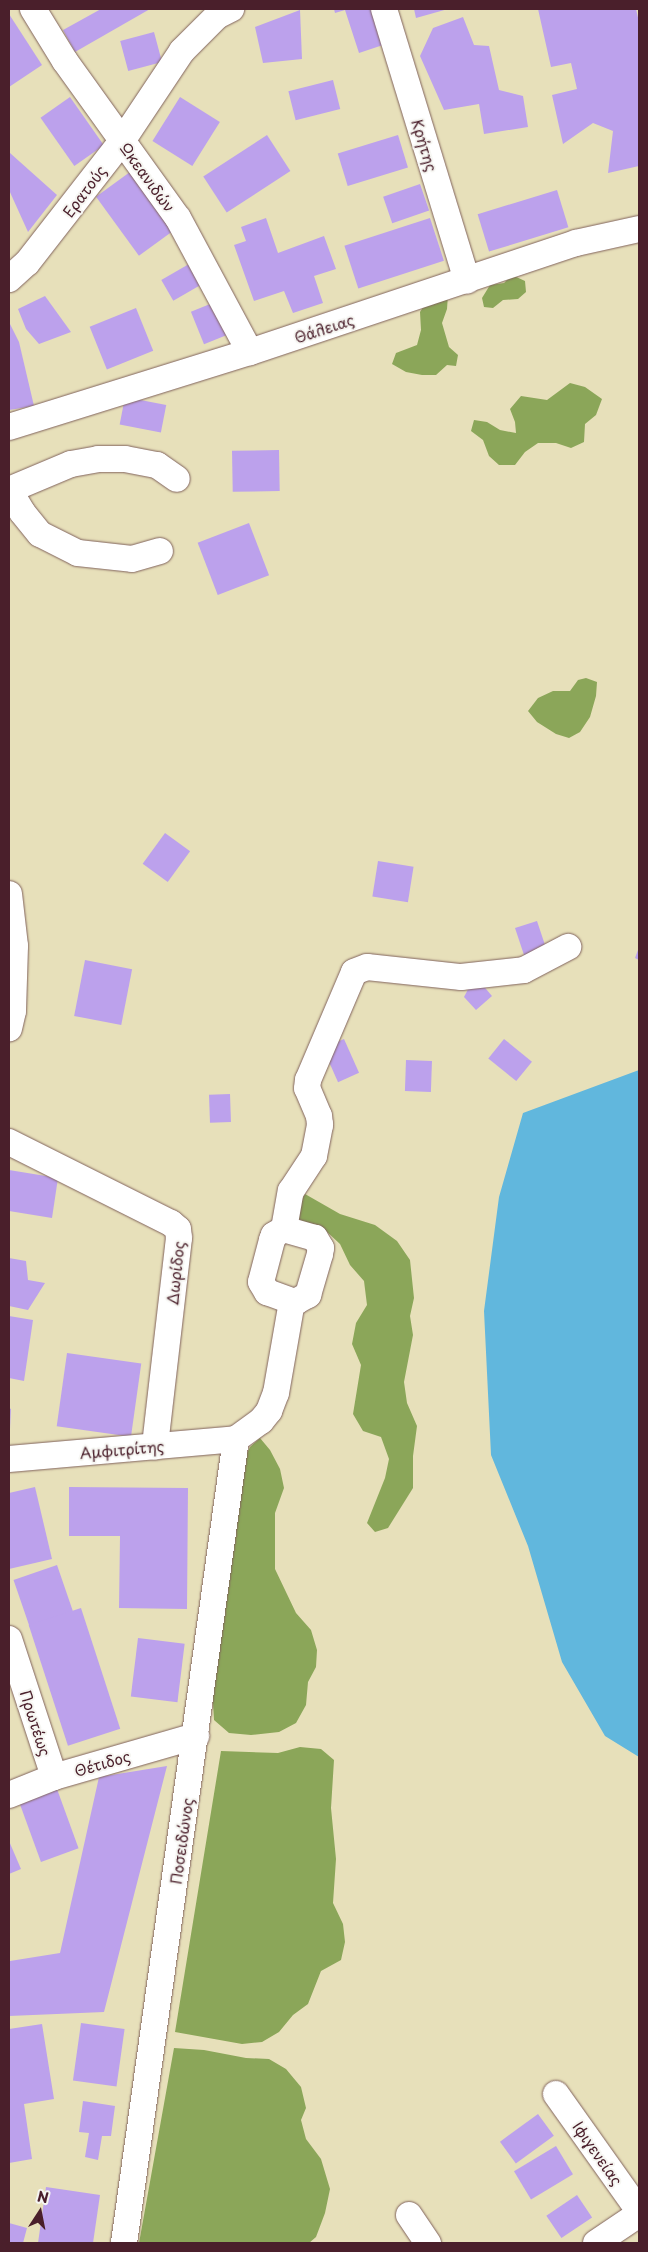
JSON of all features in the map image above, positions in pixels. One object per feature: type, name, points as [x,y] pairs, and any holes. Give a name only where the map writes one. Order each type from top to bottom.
[{"type":"street","name":"Ωκεανιδών","points":[[33,9],[65,61],[178,218],[250,352]]},
{"type":"street","name":"Ερατούς","points":[[9,279],[27,263],[122,141],[182,50],[217,16],[231,9]]},
{"type":"street","name":"Κρήτης","points":[[384,9],[467,281]]},
{"type":"street","name":"Θάλειας","points":[[9,427],[250,352],[576,243],[639,229]]},
{"type":"street","points":[[160,551],[132,559],[78,553],[40,534],[22,512],[9,490],[72,464],[98,459],[125,459],[157,464],[177,479]]},
{"type":"street","points":[[9,894],[14,946],[13,1011],[9,1029]]},
{"type":"street","points":[[284,1229],[291,1190],[314,1156],[320,1126],[320,1119],[307,1084],[354,972],[367,967],[461,977],[524,970],[568,947]]},
{"type":"street","name":"Δωρίδος","points":[[9,1142],[171,1223],[178,1229],[179,1238],[155,1446]]},
{"type":"street","points":[[284,1229],[310,1235],[315,1238],[321,1248],[308,1295],[303,1299],[292,1301],[267,1292],[261,1282],[274,1235],[284,1229]]},
{"type":"street","points":[[236,1439],[261,1421],[269,1411],[276,1393],[292,1301]]},
{"type":"street","name":"Αμφιτρίτης","points":[[9,1459],[236,1439]]},
{"type":"street","name":"Ποσειδώνος","points":[[124,2243],[236,1439]]},
{"type":"street","name":"Πρωτέως","points":[[9,1639],[54,1777]]},
{"type":"street","name":"Θέτιδος","points":[[9,1795],[54,1777],[196,1736]]},
{"type":"street","name":"Ιφιγενείας","points":[[556,2094],[639,2213]]},
{"type":"street","points":[[596,2243],[639,2213]]},
{"type":"street","points":[[409,2215],[428,2243]]},
{"type":"green space","points":[[512,275],[525,281],[526,292],[518,299],[503,300],[493,308],[484,307],[482,298],[490,285],[504,283]]},
{"type":"green space","points":[[448,295],[447,309],[442,323],[449,347],[458,355],[456,366],[447,365],[436,375],[422,375],[406,372],[392,364],[396,353],[417,345],[421,330],[420,312],[427,301]]},
{"type":"green space","points":[[570,383],[585,387],[602,399],[596,415],[585,424],[584,442],[571,448],[556,443],[538,443],[525,452],[515,465],[499,465],[489,456],[483,440],[471,431],[474,420],[487,422],[500,430],[516,433],[515,422],[510,409],[521,396],[547,400]]},
{"type":"green space","points":[[586,678],[597,682],[596,696],[590,717],[580,732],[569,738],[556,734],[537,722],[528,711],[538,698],[553,691],[570,691],[578,680]]},
{"type":"green space","points":[[305,1194],[340,1214],[375,1225],[397,1241],[410,1260],[414,1298],[410,1316],[413,1335],[404,1382],[407,1403],[417,1426],[413,1456],[413,1488],[388,1528],[375,1532],[367,1523],[385,1478],[389,1459],[381,1437],[363,1431],[353,1414],[361,1365],[352,1344],[356,1323],[367,1305],[364,1281],[350,1265],[340,1244],[326,1231],[306,1225],[297,1217],[300,1203]]},
{"type":"green space","points":[[260,1438],[270,1450],[280,1469],[284,1488],[275,1513],[275,1569],[296,1613],[311,1630],[317,1650],[316,1667],[308,1682],[306,1705],[296,1723],[279,1732],[251,1735],[229,1733],[214,1720],[212,1686],[241,1465],[250,1447]]},
{"type":"green space","points":[[300,1747],[321,1749],[334,1760],[331,1808],[336,1859],[333,1903],[343,1924],[345,1942],[341,1960],[321,1971],[308,2004],[293,2015],[279,2032],[262,2042],[242,2044],[175,2032],[221,1751],[278,1753]]},
{"type":"green space","points":[[174,2048],[204,2050],[246,2058],[269,2059],[286,2069],[301,2087],[306,2108],[301,2120],[306,2139],[321,2159],[330,2189],[325,2213],[316,2237],[309,2243],[139,2243]]},
{"type":"water","points":[[639,1070],[639,1757],[605,1736],[562,1662],[528,1546],[491,1455],[484,1311],[499,1197],[523,1113]]},
{"type":"building","points":[[101,9],[150,9],[75,52],[63,30]]},
{"type":"building","points":[[334,9],[372,9],[383,45],[359,53],[345,10],[335,13]]},
{"type":"building","points":[[414,9],[448,9],[416,18]]},
{"type":"building","points":[[538,9],[636,9],[639,22],[639,166],[608,173],[613,131],[593,123],[563,144],[552,95],[577,89],[571,63],[551,67]]},
{"type":"building","points":[[300,10],[302,59],[263,63],[255,27]]},
{"type":"building","points":[[9,14],[42,65],[9,87]]},
{"type":"building","points":[[463,17],[474,45],[489,46],[499,90],[523,96],[528,127],[484,134],[479,104],[444,110],[420,56],[433,28]]},
{"type":"building","points":[[154,32],[162,62],[128,71],[120,41]]},
{"type":"building","points":[[333,80],[340,109],[296,120],[288,91]]},
{"type":"building","points":[[70,97],[104,145],[74,166],[41,118]]},
{"type":"building","points":[[180,97],[220,122],[192,166],[152,141]]},
{"type":"building","points":[[267,135],[290,171],[227,212],[203,176]]},
{"type":"building","points":[[398,135],[408,168],[348,186],[338,153]]},
{"type":"building","points":[[10,153],[57,195],[28,232],[9,190]]},
{"type":"building","points":[[130,172],[173,231],[139,256],[96,197]]},
{"type":"building","points":[[420,184],[429,210],[392,223],[383,197]]},
{"type":"building","points":[[557,190],[568,227],[489,252],[478,214]]},
{"type":"building","points":[[266,218],[278,253],[324,236],[336,269],[314,276],[323,303],[293,313],[284,291],[254,301],[234,245],[246,241],[241,227]]},
{"type":"building","points":[[430,218],[444,261],[358,289],[344,246]]},
{"type":"building","points":[[189,264],[201,285],[173,301],[161,280]]},
{"type":"building","points":[[45,296],[71,332],[39,344],[26,329],[18,309]]},
{"type":"building","points":[[215,302],[228,334],[204,344],[191,312]]},
{"type":"building","points":[[136,308],[153,351],[107,369],[90,327]]},
{"type":"building","points":[[9,322],[19,342],[34,406],[9,410]]},
{"type":"building","points":[[125,397],[166,405],[161,432],[120,424]]},
{"type":"building","points":[[279,450],[280,491],[233,492],[232,451]]},
{"type":"building","points":[[249,523],[269,575],[218,595],[198,543]]},
{"type":"building","points":[[165,833],[190,851],[168,882],[143,864]]},
{"type":"building","points":[[378,861],[414,867],[408,902],[372,897]]},
{"type":"building","points":[[537,921],[545,945],[526,961],[515,928]]},
{"type":"building","points":[[639,947],[639,960],[635,958]]},
{"type":"building","points":[[85,960],[132,969],[121,1025],[74,1016]]},
{"type":"building","points":[[475,976],[492,996],[476,1010],[464,997]]},
{"type":"building","points":[[344,1039],[359,1073],[338,1082],[323,1048]]},
{"type":"building","points":[[504,1039],[532,1062],[516,1081],[488,1058]]},
{"type":"building","points":[[406,1060],[432,1061],[431,1092],[405,1091]]},
{"type":"building","points":[[230,1094],[231,1122],[210,1123],[209,1095]]},
{"type":"building","points":[[9,1170],[58,1178],[52,1218],[9,1211]]},
{"type":"building","points":[[9,1258],[26,1261],[28,1280],[45,1283],[28,1310],[9,1306]]},
{"type":"building","points":[[9,1316],[33,1320],[24,1381],[9,1378]]},
{"type":"building","points":[[67,1353],[141,1363],[131,1437],[57,1426]]},
{"type":"building","points":[[9,1408],[11,1409],[10,1429],[9,1429]]},
{"type":"building","points":[[35,1487],[52,1559],[9,1569],[9,1493]]},
{"type":"building","points":[[69,1487],[188,1488],[187,1609],[119,1608],[120,1536],[69,1536]]},
{"type":"building","points":[[57,1565],[73,1612],[30,1627],[14,1580]]},
{"type":"building","points":[[81,1608],[120,1729],[68,1746],[29,1625]]},
{"type":"building","points":[[138,1638],[185,1644],[177,1702],[131,1697]]},
{"type":"building","points":[[167,1766],[104,2012],[9,2016],[10,1961],[60,1953],[99,1777]]},
{"type":"building","points":[[57,1789],[79,1848],[41,1862],[19,1803]]},
{"type":"building","points":[[9,1841],[21,1869],[9,1874]]},
{"type":"building","points":[[81,2023],[125,2029],[116,2087],[73,2080]]},
{"type":"building","points":[[42,2024],[54,2099],[24,2104],[32,2159],[9,2163],[9,2029]]},
{"type":"building","points":[[83,2101],[115,2106],[111,2136],[102,2136],[98,2160],[85,2157],[89,2133],[79,2132]]},
{"type":"building","points":[[538,2114],[554,2136],[516,2163],[500,2142]]},
{"type":"building","points":[[556,2146],[573,2174],[531,2200],[514,2171]]},
{"type":"building","points":[[46,2187],[100,2195],[93,2243],[38,2243]]},
{"type":"building","points":[[577,2195],[592,2217],[561,2238],[546,2216]]},
{"type":"building","points":[[9,2223],[27,2228],[23,2243],[9,2243]]}]
